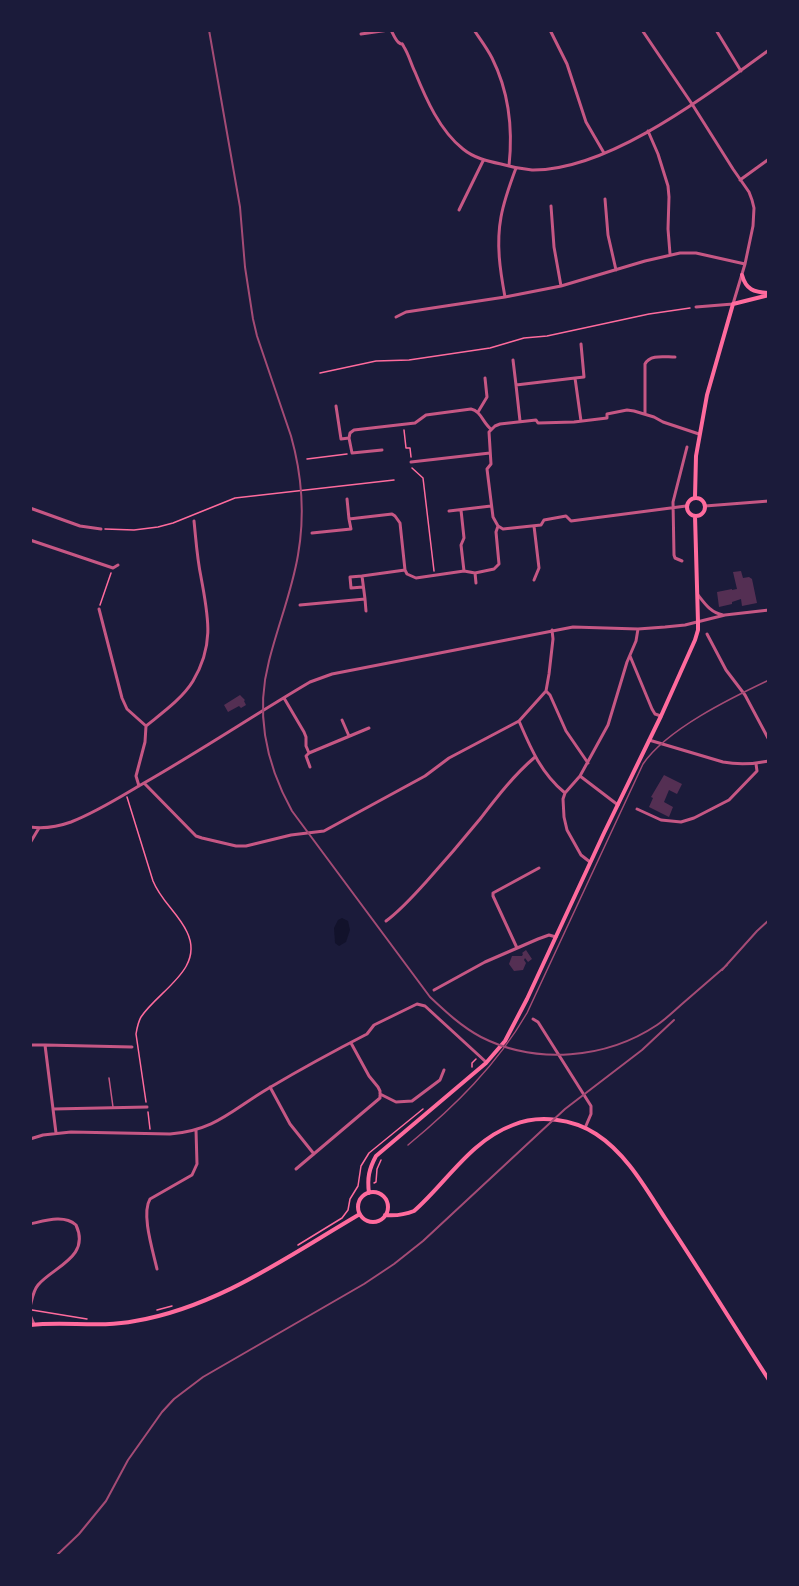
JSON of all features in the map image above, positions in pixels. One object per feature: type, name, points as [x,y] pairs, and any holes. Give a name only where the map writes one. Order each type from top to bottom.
[{"type":"main road","points":[[742,275],[748,288],[769,294]]},
{"type":"main road","points":[[695,497],[699,434],[707,395],[733,304],[769,294]]},
{"type":"main road","points":[[695,497],[702,500],[705,506],[701,514],[695,516],[688,512],[686,506],[690,499],[695,497]]},
{"type":"main road","points":[[369,1193],[369,1171],[376,1156],[486,1063],[505,1041],[520,1014],[695,640],[698,630],[698,595],[695,516]]},
{"type":"main road","points":[[385,1215],[404,1215],[414,1211],[473,1149],[487,1138],[514,1124],[542,1119],[566,1122],[585,1128],[620,1154],[634,1172],[703,1275],[769,1380]]},
{"type":"main road","points":[[369,1193],[378,1194],[385,1199],[388,1207],[385,1215],[372,1222],[363,1218],[358,1206],[359,1201],[369,1193]]},
{"type":"main road","points":[[32,1325],[133,1322],[199,1303],[238,1286],[360,1214]]},
{"type":"street","points":[[361,34],[390,30],[397,41],[403,45],[442,126],[463,149],[483,160],[531,170],[568,165],[604,153],[648,131],[692,104],[769,50]]},
{"type":"street","points":[[474,30],[493,61],[507,102],[511,132],[509,166]]},
{"type":"street","points":[[550,30],[567,64],[586,122],[604,153]]},
{"type":"street","points":[[642,30],[749,192],[754,208],[753,226],[745,264],[733,304],[696,307]]},
{"type":"street","points":[[716,30],[741,71]]},
{"type":"street","points":[[648,131],[668,186],[670,254]]},
{"type":"street","points":[[740,180],[769,159]]},
{"type":"street","points":[[459,210],[483,160]]},
{"type":"street","points":[[505,297],[499,262],[501,219],[516,168]]},
{"type":"street","points":[[605,199],[608,235],[616,270]]},
{"type":"street","points":[[551,206],[554,247],[561,286]]},
{"type":"street","points":[[396,316],[406,312],[561,286],[670,254],[696,253],[745,264]]},
{"type":"street","points":[[516,385],[584,377],[580,344]]},
{"type":"street","points":[[645,414],[646,361],[648,358],[675,357]]},
{"type":"street","points":[[513,360],[520,421]]},
{"type":"street","points":[[478,412],[487,397],[485,378]]},
{"type":"street","points":[[575,378],[580,421]]},
{"type":"street","points":[[336,406],[341,439],[349,438]]},
{"type":"street","points":[[382,450],[352,453],[350,433],[354,430],[416,423],[426,415],[471,409],[478,412],[484,423],[491,429]]},
{"type":"street","points":[[686,506],[571,521],[566,516],[544,519],[541,525],[506,529],[498,526],[493,517],[487,469],[491,464],[488,437],[491,429],[500,424],[536,420],[538,423],[580,421],[607,418],[607,414],[627,410],[654,417],[663,423],[699,434]]},
{"type":"street","points":[[682,561],[674,555],[673,502],[687,447]]},
{"type":"street","points":[[411,462],[490,453]]},
{"type":"street","points":[[312,533],[351,529],[347,499]]},
{"type":"street","points":[[705,506],[769,501]]},
{"type":"street","points":[[449,511],[491,506]]},
{"type":"street","points":[[30,508],[80,526],[101,529]]},
{"type":"street","points":[[461,510],[464,571]]},
{"type":"street","points":[[349,519],[389,514],[395,516],[400,523],[406,574],[416,578],[494,569],[499,564],[496,532],[498,526]]},
{"type":"street","points":[[194,521],[209,626],[204,654],[192,682],[166,710],[146,726],[145,742],[136,776],[196,836],[201,838],[236,846],[328,830],[424,776],[449,758],[519,721],[546,691],[553,639],[552,630]]},
{"type":"street","points":[[534,526],[538,568],[534,580]]},
{"type":"street","points":[[30,540],[112,568],[118,565]]},
{"type":"street","points":[[363,587],[351,588],[350,577],[405,570]]},
{"type":"street","points":[[475,573],[476,583]]},
{"type":"street","points":[[362,576],[366,611]]},
{"type":"street","points":[[698,595],[710,609],[725,615]]},
{"type":"street","points":[[300,605],[365,599]]},
{"type":"street","points":[[99,609],[124,704],[146,726]]},
{"type":"street","points":[[30,827],[53,827],[93,813],[310,682],[332,674],[552,630],[584,626],[638,629],[665,627],[725,615],[769,610]]},
{"type":"street","points":[[590,862],[580,855],[567,830],[563,799],[588,763],[612,714],[638,629]]},
{"type":"street","points":[[707,634],[726,670],[745,695],[769,740]]},
{"type":"street","points":[[629,655],[652,709],[655,714],[661,716]]},
{"type":"street","points":[[546,691],[566,731],[588,763]]},
{"type":"street","points":[[284,698],[304,732],[309,753]]},
{"type":"street","points":[[342,720],[350,736]]},
{"type":"street","points":[[519,721],[535,757],[565,793]]},
{"type":"street","points":[[310,767],[306,756],[309,753],[369,728]]},
{"type":"street","points":[[649,740],[734,764],[756,764],[769,761]]},
{"type":"street","points":[[386,921],[411,899],[453,853],[504,788],[535,757]]},
{"type":"street","points":[[637,809],[661,820],[681,822],[694,818],[729,800],[757,771],[756,764]]},
{"type":"street","points":[[580,776],[618,805]]},
{"type":"street","points":[[30,843],[39,828]]},
{"type":"street","points":[[517,948],[492,896],[493,893],[539,867]]},
{"type":"street","points":[[434,990],[485,962],[544,936],[556,937]]},
{"type":"street","points":[[30,1139],[71,1132],[151,1134],[196,1131],[218,1122],[270,1087],[367,1034],[374,1025],[420,1004],[425,1006],[486,1063]]},
{"type":"street","points":[[533,1019],[538,1022],[591,1106],[591,1114],[585,1128]]},
{"type":"street","points":[[296,1169],[376,1102],[380,1094],[351,1043]]},
{"type":"street","points":[[30,1045],[132,1047]]},
{"type":"street","points":[[45,1045],[56,1133]]},
{"type":"street","points":[[380,1094],[396,1102],[412,1101],[440,1080],[444,1070]]},
{"type":"street","points":[[270,1087],[290,1124],[314,1154]]},
{"type":"street","points":[[53,1108],[147,1107]]},
{"type":"street","points":[[157,1269],[147,1226],[147,1203],[150,1198],[192,1175],[197,1164],[196,1131]]},
{"type":"street","points":[[30,1224],[63,1219],[70,1221],[77,1229],[79,1238],[77,1248],[68,1261],[36,1287],[30,1309]]},
{"type":"street","points":[[30,1315],[32,1325]]},
{"type":"lane","points":[[109,1078],[113,1108]]},
{"type":"path","points":[[320,373],[376,360],[409,360],[490,348],[524,338],[548,336],[649,314],[696,307]]},
{"type":"path","points":[[404,424],[406,448],[410,448],[412,467],[423,478],[435,575]]},
{"type":"path","points":[[306,459],[352,453]]},
{"type":"path","points":[[101,529],[134,530],[158,527],[235,498],[394,480]]},
{"type":"path","points":[[99,609],[112,568]]},
{"type":"path","points":[[126,794],[158,893],[187,932],[192,947],[188,965],[147,1009],[137,1025],[136,1034],[151,1134]]},
{"type":"path","points":[[376,1182],[375,1175],[382,1150]]},
{"type":"path","points":[[298,1245],[342,1218],[358,1186]]},
{"type":"path","points":[[154,1311],[179,1304]]},
{"type":"path","points":[[30,1309],[90,1319]]},
{"type":"shaded area","points":[[342,918],[348,921],[350,930],[346,942],[339,946],[335,943],[334,928],[338,920]]},
{"type":"building","points":[[741,571],[743,578],[752,579],[757,603],[742,606],[741,599],[719,607],[717,592],[737,589],[733,572]]},
{"type":"building","points":[[240,695],[246,705],[228,712],[224,705]]},
{"type":"building","points":[[664,775],[682,784],[677,794],[669,790],[664,802],[673,807],[669,817],[649,807],[653,798],[651,797]]},
{"type":"building","points":[[526,950],[532,959],[528,962],[525,958],[526,963],[523,970],[514,971],[509,964],[512,956],[522,956]]},
{"type":"tram line","points":[[408,1145],[474,1084],[502,1050],[527,1013],[643,764],[654,751],[683,727],[719,705],[769,680]]},
{"type":"railway","points":[[209,30],[240,207],[245,267],[253,319],[291,436],[300,480],[302,510],[298,555],[269,661],[263,700],[263,719],[270,757],[275,775],[292,811],[430,997],[467,1029],[502,1046],[525,1052],[570,1054],[616,1045],[660,1023],[727,965]]},
{"type":"railway","points":[[722,970],[769,920]]},
{"type":"railway","points":[[56,1556],[79,1534],[106,1501],[128,1460],[174,1399],[203,1377],[364,1284],[394,1264],[423,1241],[565,1109],[642,1050],[674,1020]]}]
